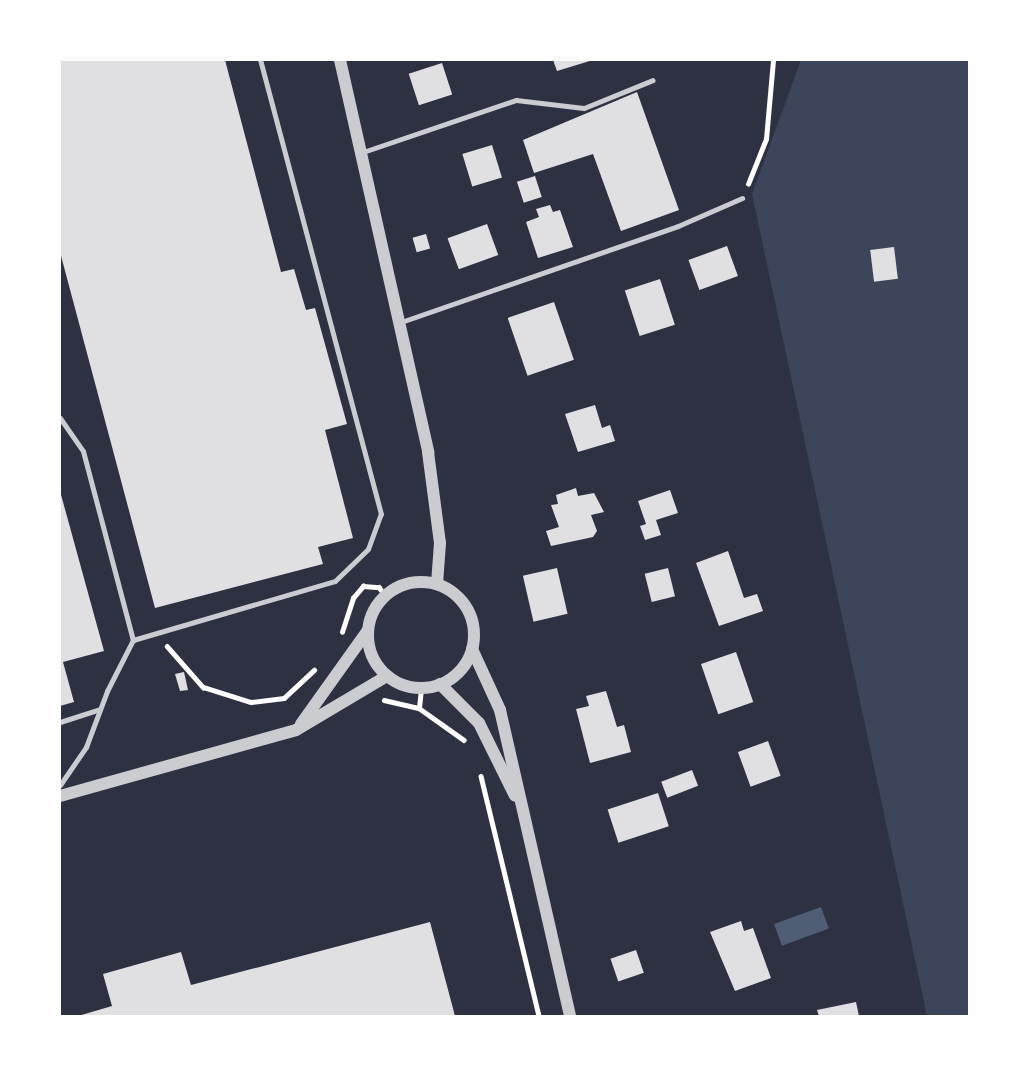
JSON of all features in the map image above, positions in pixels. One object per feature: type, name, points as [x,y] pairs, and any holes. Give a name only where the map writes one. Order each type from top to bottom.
[{"type":"street","points":[[340,60],[401,322],[440,543],[437,584]]},
{"type":"street","points":[[296,730],[368,630],[373,611],[385,596],[401,586],[437,584],[452,591],[467,610],[474,633],[472,649],[465,664],[440,684],[422,688],[387,676],[376,663],[368,630]]},
{"type":"street","points":[[472,649],[500,710],[570,1017]]},
{"type":"street","points":[[60,796],[296,730],[387,676]]},
{"type":"street","points":[[440,684],[479,723],[525,816]]},
{"type":"lane","points":[[134,640],[335,581],[368,549],[381,514],[260,60]]},
{"type":"lane","points":[[360,153],[516,100],[584,108],[653,80]]},
{"type":"lane","points":[[401,322],[678,226],[742,198]]},
{"type":"lane","points":[[60,413],[60,421],[83,452],[134,640],[100,709],[86,747],[60,785]]},
{"type":"lane","points":[[60,722],[100,709]]},
{"type":"path","points":[[742,198],[766,139],[773,60]]},
{"type":"path","points":[[340,639],[353,598],[363,586],[379,587],[385,596]]},
{"type":"path","points":[[155,634],[203,687],[251,702],[284,698],[322,661]]},
{"type":"path","points":[[419,708],[422,688]]},
{"type":"path","points":[[374,702],[394,700],[419,708],[440,719],[467,743]]},
{"type":"path","points":[[478,765],[539,1017]]},
{"type":"shaded area","points":[[801,60],[969,60],[969,1016],[927,1016],[752,194]]},
{"type":"shaded area","points":[[821,907],[829,929],[782,946],[774,924]]},
{"type":"building","points":[[60,60],[225,60],[281,272],[294,269],[306,310],[315,308],[347,424],[325,430],[353,538],[318,547],[323,564],[155,608],[60,252]]},
{"type":"building","points":[[553,60],[593,60],[557,71]]},
{"type":"building","points":[[442,63],[452,94],[419,105],[409,74]]},
{"type":"building","points":[[637,92],[679,210],[621,231],[593,154],[534,173],[523,140]]},
{"type":"building","points":[[492,145],[502,178],[472,187],[462,154]]},
{"type":"building","points":[[535,176],[542,197],[524,203],[517,182]]},
{"type":"building","points":[[550,205],[553,212],[560,210],[573,247],[538,258],[526,222],[539,217],[536,209]]},
{"type":"building","points":[[487,224],[498,255],[459,269],[448,238]]},
{"type":"building","points":[[426,234],[430,248],[417,252],[413,238]]},
{"type":"building","points":[[727,246],[738,276],[699,290],[688,260]]},
{"type":"building","points":[[894,247],[898,279],[874,282],[870,250]]},
{"type":"building","points":[[660,279],[675,325],[640,336],[625,290]]},
{"type":"building","points":[[554,302],[574,360],[528,376],[508,318]]},
{"type":"building","points":[[595,405],[602,428],[610,425],[615,441],[578,452],[565,414]]},
{"type":"building","points":[[576,488],[578,496],[594,493],[604,512],[591,515],[597,531],[593,537],[551,546],[546,531],[559,527],[551,505],[558,504],[556,495]]},
{"type":"building","points":[[670,490],[678,513],[656,520],[661,535],[645,540],[640,526],[646,524],[638,501]]},
{"type":"building","points":[[60,491],[104,651],[63,662],[74,702],[60,706]]},
{"type":"building","points":[[728,551],[744,598],[757,594],[763,611],[719,626],[696,563]]},
{"type":"building","points":[[557,568],[568,614],[533,622],[523,576]]},
{"type":"building","points":[[668,568],[675,596],[652,602],[645,574]]},
{"type":"building","points":[[736,652],[753,702],[718,714],[701,664]]},
{"type":"building","points":[[184,672],[188,690],[180,691],[175,674]]},
{"type":"building","points":[[606,691],[617,727],[624,725],[631,752],[590,763],[576,709],[589,706],[586,696]]},
{"type":"building","points":[[768,741],[781,776],[751,787],[738,752]]},
{"type":"building","points":[[692,770],[698,786],[667,798],[661,782]]},
{"type":"building","points":[[658,793],[669,826],[618,843],[608,809]]},
{"type":"building","points":[[741,921],[744,931],[753,928],[771,978],[735,991],[710,932]]},
{"type":"building","points":[[430,922],[455,1016],[78,1016],[112,1006],[103,974],[181,952],[191,985]]},
{"type":"building","points":[[636,950],[644,973],[618,981],[610,959]]},
{"type":"building","points":[[856,1002],[859,1016],[819,1016],[817,1010]]}]
